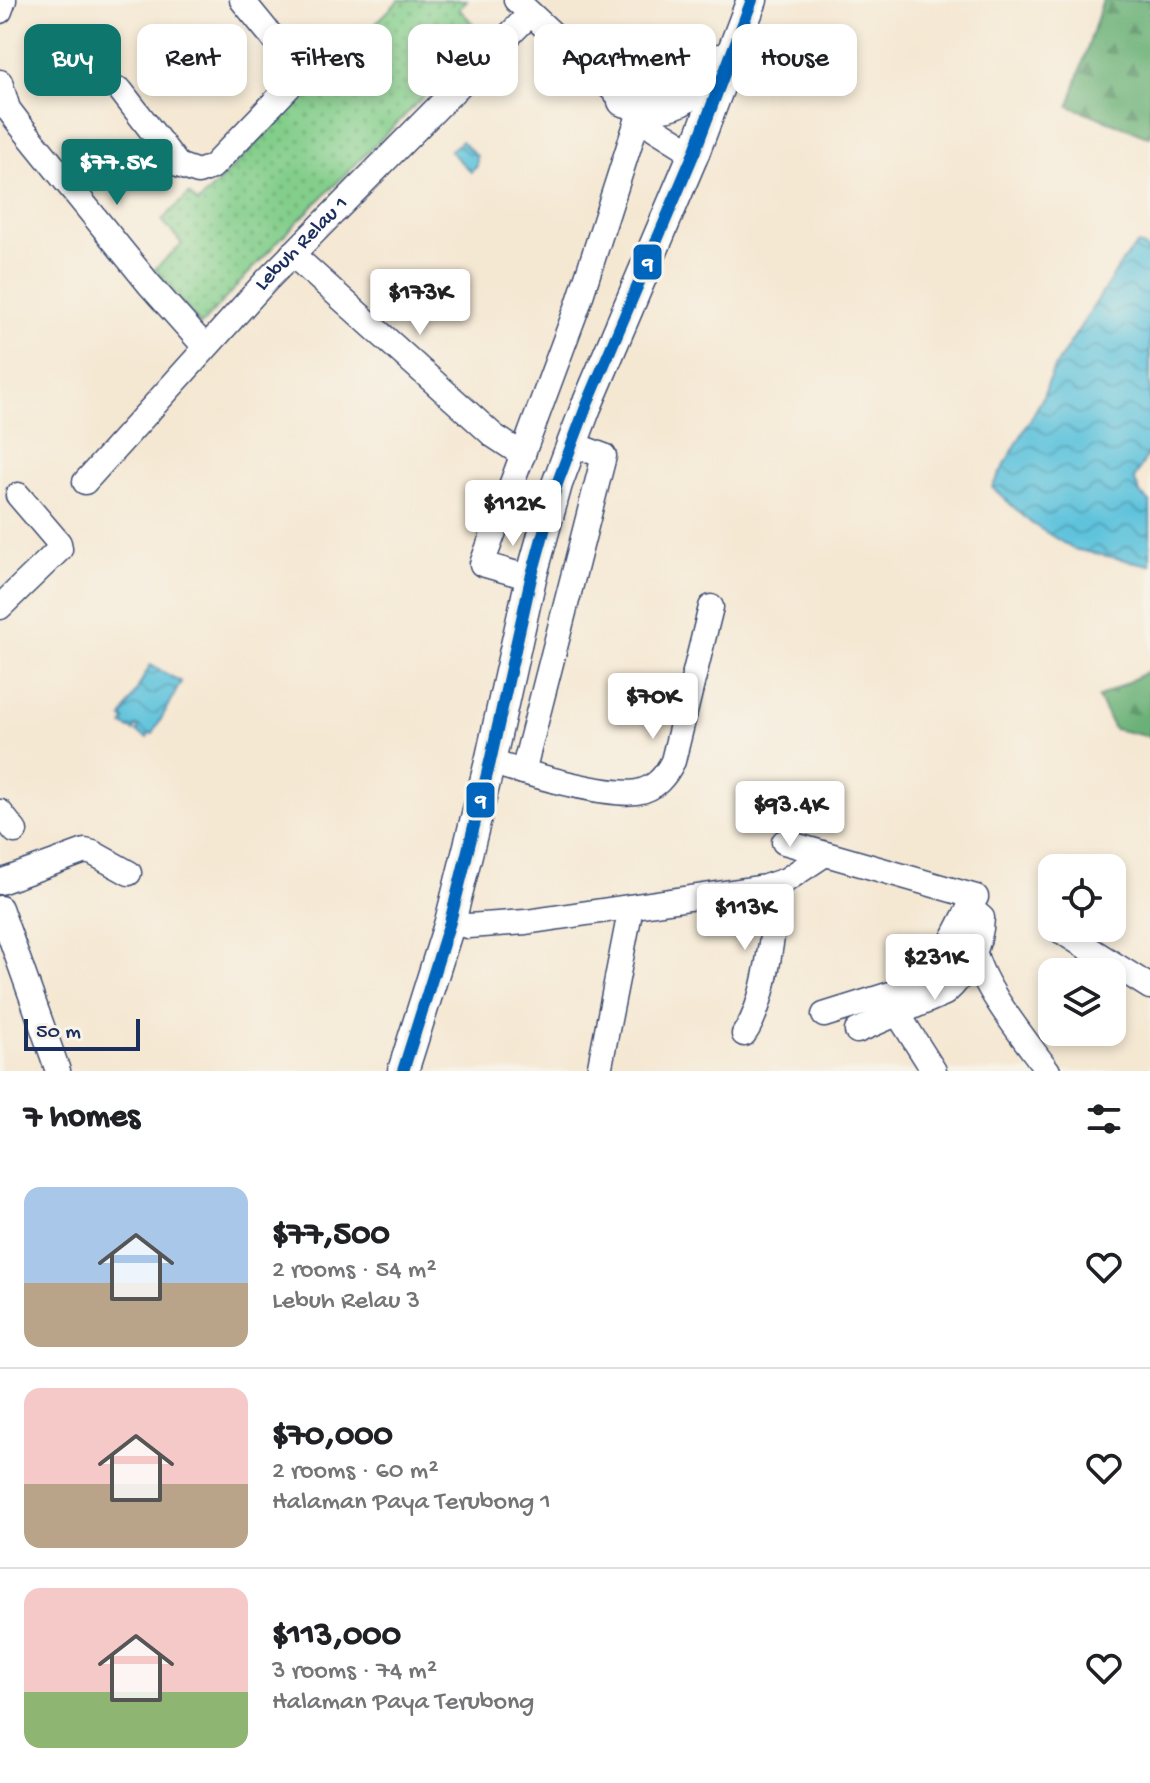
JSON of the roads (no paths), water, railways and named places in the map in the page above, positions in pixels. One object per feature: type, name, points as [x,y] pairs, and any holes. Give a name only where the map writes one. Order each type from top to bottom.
[{"type":"main road","points":[[631,108],[666,106],[691,96],[704,84],[748,12]]},
{"type":"main road","points":[[403,1071],[450,922],[542,531],[572,444],[694,153],[748,12]]},
{"type":"street","points":[[0,11],[4,0]]},
{"type":"street","points":[[121,91],[178,165],[198,172],[212,167],[289,87],[295,73],[287,55],[242,0]]},
{"type":"street","points":[[523,7],[654,128],[694,153]]},
{"type":"street","name":"Lebuh Relau 1","points":[[85,482],[205,347],[523,7]]},
{"type":"street","points":[[0,82],[8,109],[21,126],[149,284],[205,347]]},
{"type":"street","points":[[531,578],[482,564],[578,305],[631,108]]},
{"type":"street","points":[[292,254],[494,436],[523,455]]},
{"type":"street","points":[[523,772],[604,456],[572,444]]},
{"type":"street","points":[[0,607],[60,549],[59,543],[18,495]]},
{"type":"street","points":[[490,762],[624,793],[648,789],[658,783],[673,761],[711,607]]},
{"type":"street","points":[[784,842],[972,902],[982,918],[975,954],[945,993],[857,1031]]},
{"type":"street","points":[[0,882],[85,851],[129,873]]},
{"type":"street","points":[[450,922],[468,926],[497,925],[777,884],[825,854]]},
{"type":"street","points":[[744,1034],[755,1014],[775,925],[777,884]]},
{"type":"street","points":[[824,1015],[923,981],[936,969],[972,902]]},
{"type":"street","points":[[599,1071],[631,907]]},
{"type":"street","points":[[0,908],[58,1071]]},
{"type":"street","points":[[1078,942],[1150,987]]},
{"type":"street","points":[[975,954],[1007,1012],[1048,1071]]},
{"type":"street","points":[[898,1014],[934,1071]]},
{"type":"water","points":[[461,141],[477,156],[477,166],[471,172],[450,151]]},
{"type":"water","points":[[1138,244],[1150,251],[1150,450],[1134,479],[1141,495],[1150,502],[1150,565],[1073,549],[1031,523],[992,487],[1042,399],[1053,370],[1123,260]]},
{"type":"water","points":[[150,665],[181,682],[153,734],[150,733],[147,738],[137,732],[139,727],[136,726],[134,731],[123,725],[125,720],[122,718]]}]
